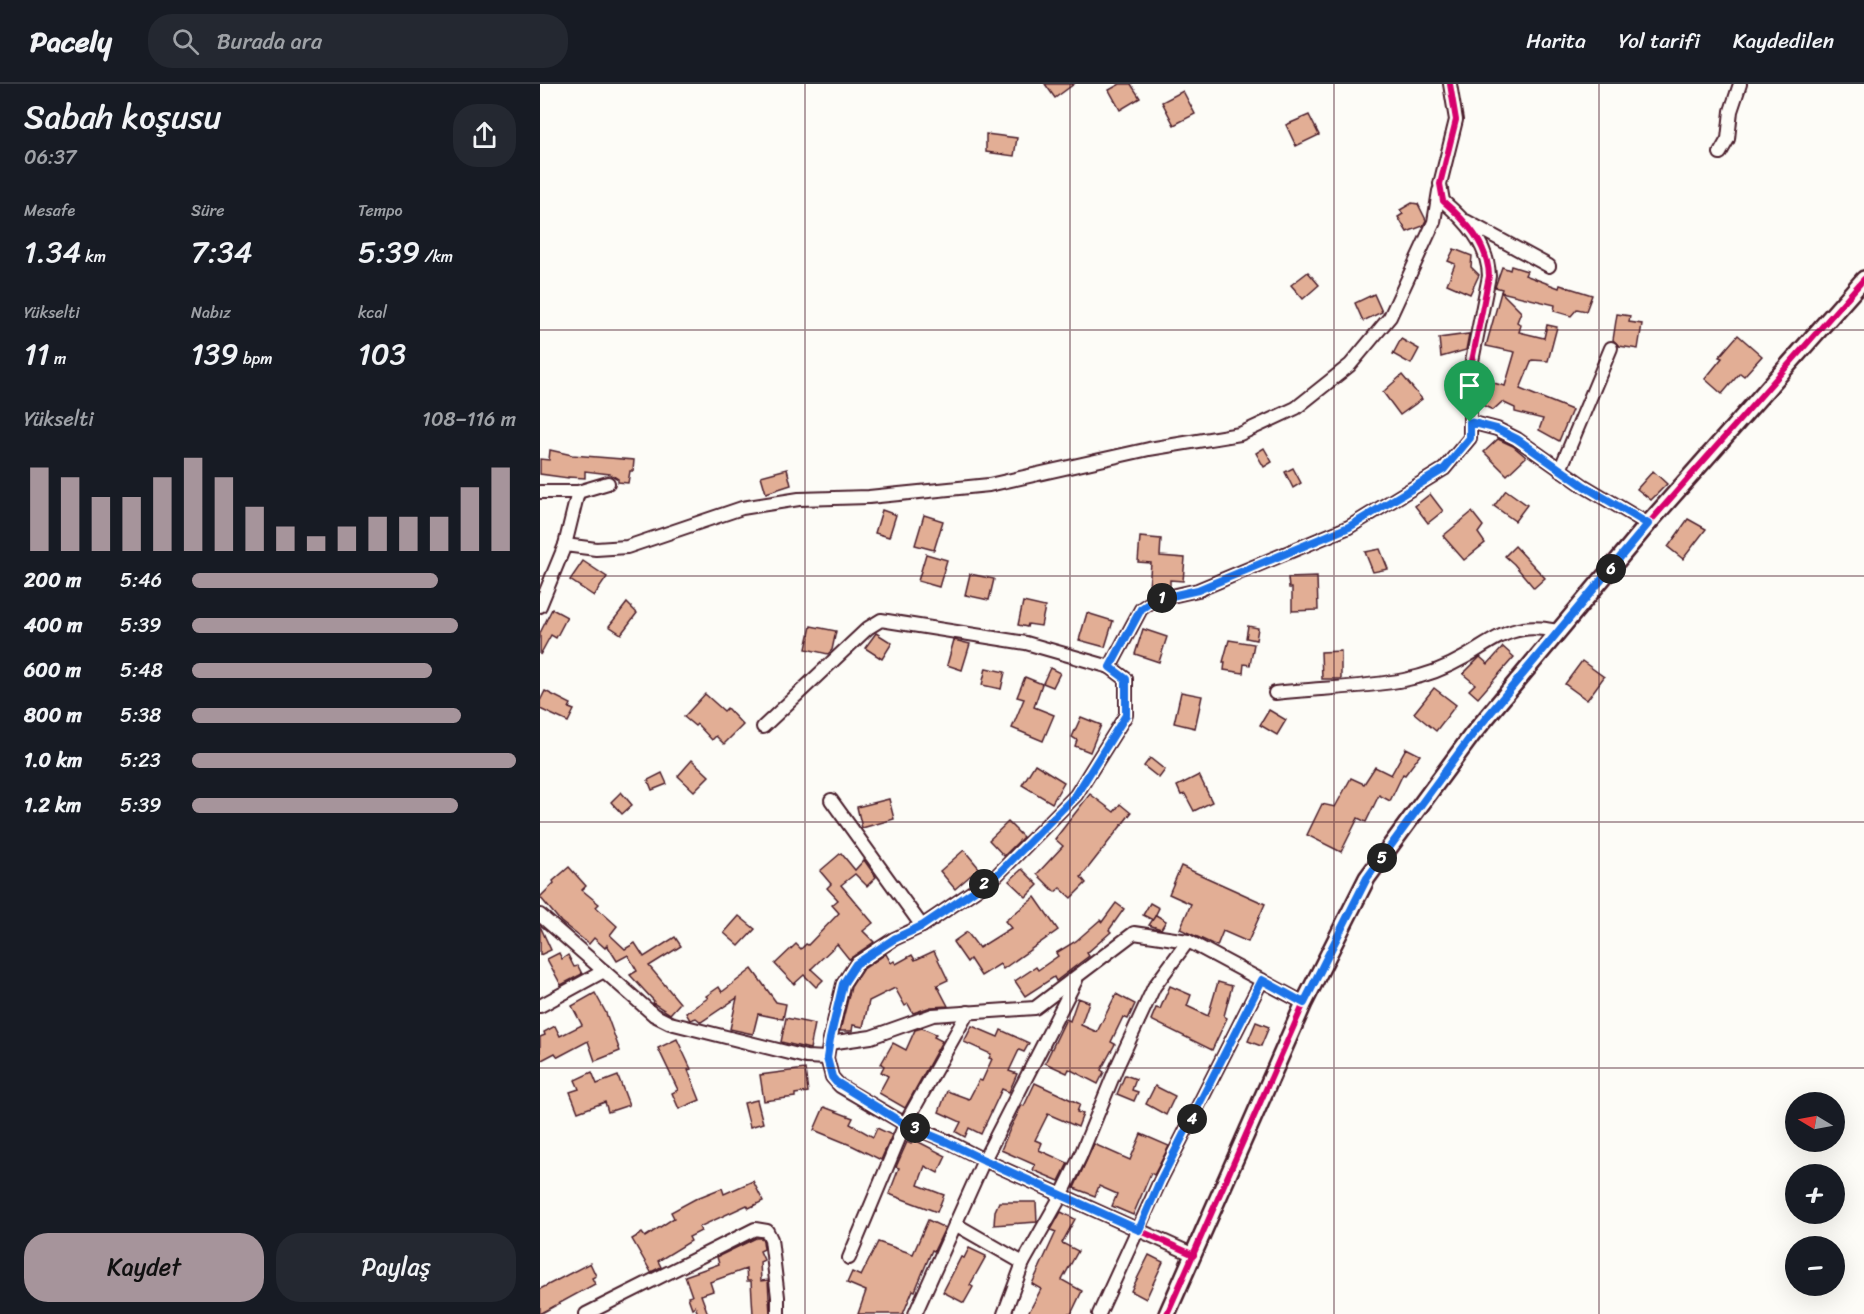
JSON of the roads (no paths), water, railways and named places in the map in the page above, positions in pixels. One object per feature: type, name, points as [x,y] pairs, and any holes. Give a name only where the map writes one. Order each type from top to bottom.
[{"type":"street","points":[[565,545],[596,549],[627,547],[742,508],[799,498],[868,497],[989,485],[1149,449],[1240,434],[1296,408],[1350,365],[1390,317],[1434,222],[1440,184],[1456,120],[1450,84]]},
{"type":"street","points":[[1720,153],[1728,139],[1731,111],[1740,84]]},
{"type":"street","points":[[1440,184],[1443,201],[1465,220],[1549,266]]},
{"type":"street","points":[[1110,667],[1141,609],[1154,600],[1198,590],[1349,527],[1444,469],[1470,438],[1470,370],[1489,276],[1489,263],[1482,245],[1465,220]]},
{"type":"street","points":[[1167,1314],[1304,1003],[1367,878],[1472,735],[1648,524],[1864,279]]},
{"type":"street","points":[[1560,470],[1611,348]]},
{"type":"street","points":[[1470,422],[1497,429],[1517,439],[1560,470],[1648,524]]},
{"type":"street","points":[[540,492],[578,492],[608,483]]},
{"type":"street","points":[[540,606],[565,545],[578,492]]},
{"type":"street","points":[[763,727],[868,628],[881,620],[1026,643],[1110,667],[1126,679],[1126,715],[1076,795],[996,876],[922,926],[894,939],[856,964],[843,984],[827,1058],[832,1077],[840,1086],[904,1124],[1194,1255]]},
{"type":"street","points":[[1275,693],[1404,680],[1435,672],[1464,658],[1496,638],[1521,629],[1538,628],[1559,632]]},
{"type":"street","points":[[831,800],[922,926]]},
{"type":"street","points":[[540,915],[654,1015],[670,1023],[806,1057],[827,1058]]},
{"type":"street","points":[[829,1042],[871,1037],[933,1015],[1035,1008],[1134,933],[1188,941],[1304,1003]]},
{"type":"street","points":[[1004,1314],[1023,1263],[1062,1194],[1154,987],[1188,941]]},
{"type":"street","points":[[540,1006],[604,971]]},
{"type":"street","points":[[915,1314],[984,1160],[1078,976]]},
{"type":"street","points":[[1099,1314],[1160,1181],[1262,980]]},
{"type":"street","points":[[849,1258],[904,1124],[968,1012]]},
{"type":"street","points":[[955,1224],[1023,1263]]},
{"type":"street","points":[[586,1314],[755,1229],[767,1231],[771,1239],[778,1314]]}]
